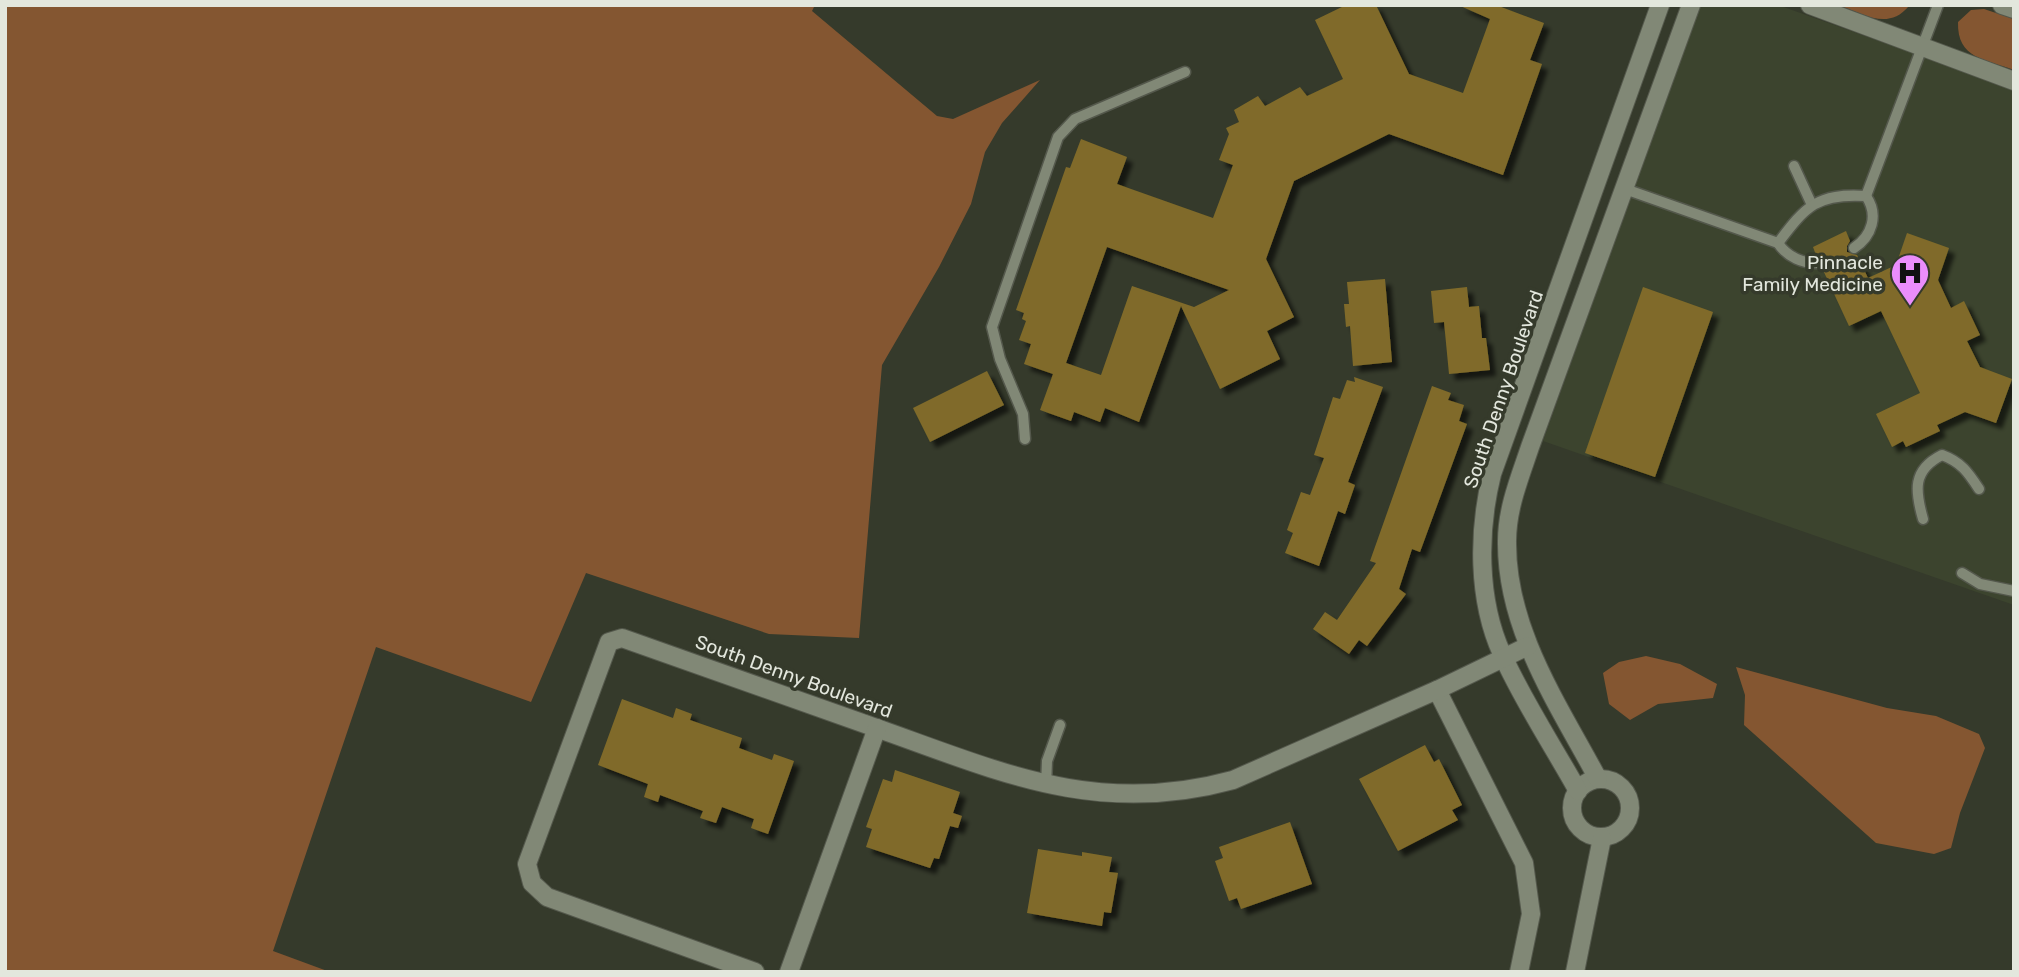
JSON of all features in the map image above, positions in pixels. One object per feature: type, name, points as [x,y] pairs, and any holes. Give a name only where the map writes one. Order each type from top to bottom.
[{"type":"street","name":"South Denny Boulevard","points":[[1578,791],[1504,657],[1489,612],[1482,544],[1485,502],[1492,474],[1660,5]]},
{"type":"street","points":[[1598,779],[1528,646],[1517,618],[1510,584],[1507,540],[1511,506],[1691,5]]},
{"type":"street","points":[[1810,5],[2014,80]]},
{"type":"street","points":[[2002,5],[2014,9]]},
{"type":"street","points":[[1645,47],[1673,56]]},
{"type":"street","points":[[1598,180],[1625,189]]},
{"type":"street","name":"South Denny Boulevard","points":[[755,972],[547,897],[532,883],[527,864],[609,642],[622,638],[1046,786],[1101,794],[1198,789],[1276,763],[1528,646]]},
{"type":"street","points":[[1437,690],[1524,863],[1531,914],[1519,972]]},
{"type":"street","points":[[789,972],[877,728]]},
{"type":"street","points":[[1598,779],[1616,783],[1624,790],[1630,807],[1625,825],[1611,836],[1602,838],[1588,835],[1575,823],[1572,804],[1578,791],[1588,782],[1598,779]]},
{"type":"street","points":[[1575,972],[1602,838]]},
{"type":"lane","points":[[1866,196],[1938,5]]},
{"type":"lane","points":[[1025,439],[1023,414],[1000,359],[992,327],[1058,137],[1075,119],[1185,72]]},
{"type":"lane","points":[[1794,166],[1811,203]]},
{"type":"lane","points":[[1625,189],[1778,243],[1784,253],[1801,261],[1820,263]]},
{"type":"lane","points":[[1778,243],[1798,215],[1811,203],[1835,196],[1866,196]]},
{"type":"lane","points":[[1854,248],[1863,242],[1874,220],[1873,206],[1866,196]]},
{"type":"lane","points":[[1923,519],[1915,492],[1919,472],[1928,461],[1942,455],[1956,460],[1965,466],[1979,489]]},
{"type":"lane","points":[[1962,573],[1980,584],[2014,591]]},
{"type":"lane","points":[[1046,786],[1047,761],[1060,725]]},
{"type":"shaded area","points":[[5,5],[815,5],[812,11],[937,116],[953,119],[1040,80],[1002,123],[985,152],[971,204],[939,267],[882,365],[859,638],[769,634],[586,573],[531,702],[376,647],[273,951],[330,972],[5,972]]},
{"type":"shaded area","points":[[1699,5],[1778,5],[2014,89],[2014,605],[1543,441]]},
{"type":"shaded area","points":[[1838,5],[1909,6],[1901,14],[1884,19],[1866,16]]},
{"type":"shaded area","points":[[1984,9],[2014,19],[2014,70],[1975,56],[1962,44],[1958,22],[1971,10]]},
{"type":"shaded area","points":[[1646,656],[1680,664],[1717,684],[1713,698],[1658,704],[1630,720],[1609,704],[1603,673],[1619,662]]},
{"type":"shaded area","points":[[1736,667],[1887,708],[1936,716],[1979,734],[1985,748],[1960,813],[1951,848],[1934,854],[1876,843],[1744,725],[1745,695]]},
{"type":"building","points":[[1346,5],[1376,5],[1409,74],[1463,93],[1490,19],[1458,5],[1496,5],[1544,23],[1530,60],[1542,64],[1503,175],[1389,134],[1294,181],[1266,259],[1294,317],[1267,331],[1280,359],[1220,389],[1181,306],[1139,422],[1105,408],[1100,422],[1074,412],[1071,421],[1040,410],[1053,374],[1024,364],[1031,344],[1019,340],[1026,321],[1022,319],[1024,313],[1016,310],[1066,167],[1070,168],[1081,139],[1127,157],[1117,184],[1213,218],[1233,165],[1219,160],[1229,134],[1226,128],[1239,122],[1234,110],[1258,96],[1265,106],[1300,87],[1307,96],[1343,79],[1315,20]],"holes":[[[1107,247],[1229,290],[1194,307],[1132,286],[1101,375],[1066,363]]]},
{"type":"building","points":[[1846,231],[1850,241],[1847,252],[1857,255],[1868,278],[1896,265],[1907,233],[1949,248],[1938,280],[1951,308],[1964,301],[1980,335],[1967,341],[1980,367],[2012,379],[1996,423],[1965,412],[1937,425],[1940,431],[1906,447],[1903,441],[1892,447],[1876,414],[1920,393],[1881,311],[1849,326],[1823,270],[1827,260],[1816,255],[1813,247]]},
{"type":"building","points":[[1385,279],[1392,362],[1353,366],[1350,326],[1346,327],[1344,304],[1349,304],[1347,282]]},
{"type":"building","points":[[1467,287],[1469,307],[1479,306],[1482,338],[1486,338],[1490,370],[1449,374],[1444,322],[1434,323],[1431,291]]},
{"type":"building","points":[[1643,287],[1713,312],[1655,477],[1585,453]]},
{"type":"building","points":[[987,371],[1004,405],[930,442],[913,408]]},
{"type":"building","points":[[1354,377],[1383,387],[1348,482],[1355,485],[1345,514],[1338,511],[1319,566],[1285,553],[1293,533],[1287,530],[1301,492],[1310,495],[1324,458],[1314,455],[1333,397],[1340,399],[1347,380],[1355,382]]},
{"type":"building","points":[[1432,386],[1451,393],[1448,400],[1464,405],[1459,421],[1467,424],[1420,552],[1412,549],[1399,589],[1406,594],[1367,646],[1359,640],[1349,654],[1313,629],[1325,612],[1337,620],[1376,563],[1370,561]]},
{"type":"building","points":[[622,699],[673,718],[676,708],[692,714],[690,720],[742,738],[739,748],[772,760],[774,754],[794,761],[768,834],[751,828],[754,819],[722,807],[716,823],[700,818],[703,811],[660,795],[658,802],[644,797],[648,784],[598,765]]},
{"type":"building","points":[[1425,745],[1434,762],[1439,759],[1462,805],[1452,810],[1458,820],[1398,851],[1359,779]]},
{"type":"building","points":[[895,770],[960,792],[953,813],[962,816],[958,828],[950,826],[939,859],[934,858],[930,868],[866,847],[872,829],[866,827],[883,779],[892,782]]},
{"type":"building","points":[[1290,822],[1312,884],[1241,909],[1237,898],[1229,901],[1215,861],[1223,858],[1219,847]]},
{"type":"building","points":[[1038,849],[1082,856],[1082,852],[1112,857],[1109,872],[1118,873],[1111,913],[1104,912],[1102,926],[1027,913]]},
{"type":"place","name":"Pinnacle Family Medicine","points":[[1910,307]]}]
